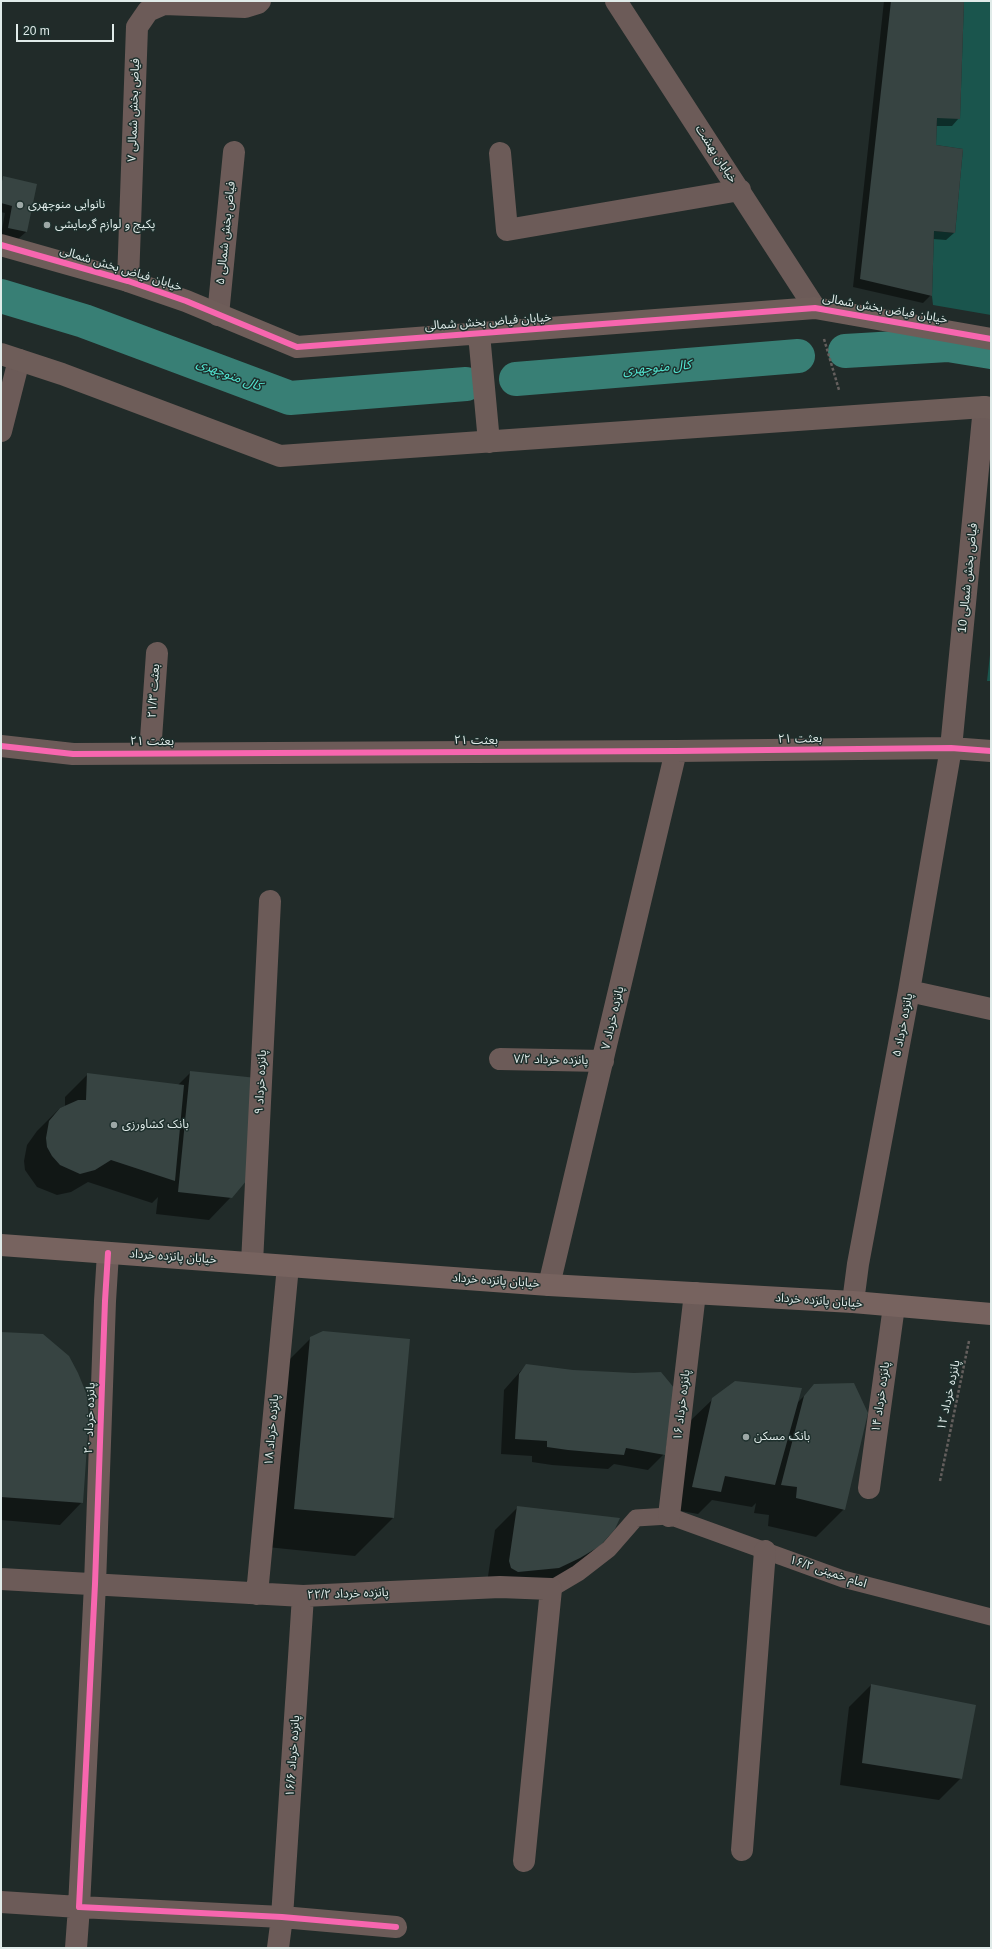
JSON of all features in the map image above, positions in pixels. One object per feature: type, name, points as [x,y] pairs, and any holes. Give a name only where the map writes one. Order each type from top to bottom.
[{"type":"main road","name":"خیابان پانزده خرداد","points":[[1,1245],[549,1285],[853,1302],[983,1313]]},
{"type":"street","name":"فیاض بخش شمالی ۷","points":[[128,281],[136,27],[148,11],[164,4],[246,7],[258,4],[260,1]]},
{"type":"street","name":"خیابان بهشت","points":[[616,1],[740,190],[815,308]]},
{"type":"street","name":"فیاض بخش شمالی ۵","points":[[218,315],[234,152]]},
{"type":"street","points":[[500,153],[507,230],[740,190]]},
{"type":"street","name":"خیابان فیاض بخش شمالی","points":[[1,245],[128,281],[218,315],[297,348],[815,308],[991,339]]},
{"type":"street","points":[[479,334],[489,442]]},
{"type":"street","points":[[1,431],[10,357],[280,456],[988,408]]},
{"type":"street","name":"فیاض بخش شمالی 10","points":[[951,748],[988,408]]},
{"type":"street","name":"بعثت ۲۱/۳","points":[[150,753],[157,653]]},
{"type":"street","name":"بعثت ۲۱","points":[[1,746],[73,754],[951,748],[991,751]]},
{"type":"street","name":"پانزده خرداد ۵","points":[[853,1302],[951,748]]},
{"type":"street","name":"پانزده خرداد ۷","points":[[549,1285],[676,751]]},
{"type":"street","name":"پانزده خرداد ۹","points":[[252,1263],[270,901]]},
{"type":"street","points":[[909,991],[991,1009]]},
{"type":"street","name":"پانزده خرداد ۷/۲","points":[[500,1059],[603,1061]]},
{"type":"street","name":"پانزده خرداد ۲۰","points":[[76,1948],[95,1584],[108,1253]]},
{"type":"street","name":"پانزده خرداد ۱۸","points":[[256,1594],[288,1266]]},
{"type":"street","name":"پانزده خرداد ۱۶","points":[[669,1516],[695,1294]]},
{"type":"street","name":"پانزده خرداد ۱۴","points":[[868,1488],[894,1306]]},
{"type":"street","points":[[742,1850],[765,1551]]},
{"type":"street","name":"پانزده خرداد ۲۲/۲","points":[[1,1579],[303,1596],[500,1587],[551,1589]]},
{"type":"street","points":[[524,1861],[551,1589]]},
{"type":"street","name":"پانزده خرداد ۱۶/۶","points":[[278,1948],[282,1917],[303,1596]]},
{"type":"street","points":[[1,1902],[282,1917],[396,1928]]},
{"type":"lane","name":"امام خمینی ۱۶/۲","points":[[669,1516],[843,1579],[991,1617]]},
{"type":"lane","points":[[551,1589],[578,1573],[610,1549],[636,1518],[669,1516]]},
{"type":"path","points":[[815,308],[848,417]]},
{"type":"green space","points":[[964,1],[991,1],[991,315],[933,305],[932,296],[934,231],[955,233],[963,149],[936,145],[937,118],[960,118]]},
{"type":"green space","points":[[991,646],[991,681],[987,681]]},
{"type":"building","points":[[891,1],[964,1],[960,119],[937,118],[936,145],[963,149],[955,233],[934,231],[932,296],[860,279]]},
{"type":"building","name":"نانوایی منوچهری","points":[[3,176],[37,184],[27,232],[8,228],[12,206],[1,203],[1,186]]},
{"type":"building","points":[[190,1071],[257,1078],[252,1174],[232,1198],[178,1192]]},
{"type":"building","name":"بانک کشاورزی","points":[[87,1073],[184,1085],[175,1181],[111,1160],[95,1170],[80,1174],[60,1165],[52,1156],[47,1147],[46,1138],[49,1121],[60,1108],[78,1100],[86,1100]]},
{"type":"building","points":[[323,1331],[410,1339],[394,1518],[294,1509],[310,1337]]},
{"type":"building","points":[[1,1332],[43,1334],[69,1356],[78,1373],[87,1395],[89,1419],[83,1503],[1,1497]]},
{"type":"building","points":[[526,1364],[573,1370],[634,1373],[661,1372],[675,1389],[665,1455],[626,1448],[624,1455],[568,1450],[547,1447],[547,1441],[515,1439],[519,1374]]},
{"type":"building","name":"بانک مسکن","points":[[735,1381],[802,1388],[775,1485],[725,1476],[721,1492],[692,1487],[712,1398]]},
{"type":"building","points":[[854,1383],[868,1413],[845,1510],[796,1498],[797,1487],[781,1485],[804,1396],[814,1384]]},
{"type":"building","points":[[517,1506],[620,1518],[615,1529],[600,1546],[580,1558],[559,1568],[518,1572],[511,1568],[509,1561]]},
{"type":"building","points":[[871,1684],[976,1705],[962,1779],[862,1763]]},
{"type":"waterway","name":"کال منوچهری","points":[[1,296],[84,321],[290,398],[466,384]]},
{"type":"waterway","name":"کال منوچهری","points":[[845,351],[948,345],[991,352]]},
{"type":"waterway","name":"کال منوچهری","points":[[516,379],[798,356]]},
{"type":"cycle path","points":[[1,245],[128,281],[186,301],[297,347],[815,308],[991,339]]},
{"type":"cycle path","points":[[1,746],[73,754],[951,748],[991,751]]},
{"type":"cycle path","points":[[108,1253],[95,1584],[79,1907],[282,1917],[396,1927]]},
{"type":"place","name":"نانوایی منوچهری","points":[[20,205]]},
{"type":"place","name":"پکیج و لوازم گرمایشی","points":[[47,225]]},
{"type":"place","name":"بانک کشاورزی","points":[[114,1125]]},
{"type":"place","name":"بانک مسکن","points":[[746,1437]]}]
